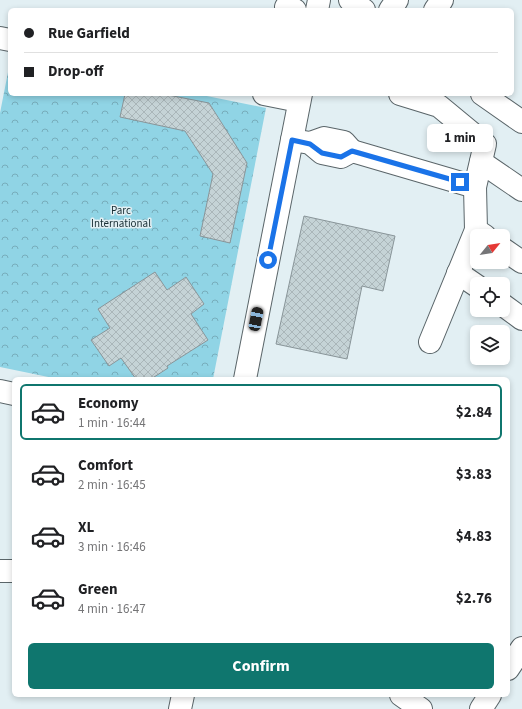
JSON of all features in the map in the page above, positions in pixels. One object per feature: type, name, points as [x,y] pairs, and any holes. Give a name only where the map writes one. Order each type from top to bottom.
[{"type":"street","points":[[350,0],[361,8]]},
{"type":"street","points":[[245,377],[301,142],[300,98],[282,96]]},
{"type":"street","points":[[406,96],[439,106],[485,144],[475,187],[480,229]]},
{"type":"street","points":[[485,96],[522,122]]},
{"type":"street","points":[[301,142],[322,153],[341,157],[352,151],[475,187]]},
{"type":"street","points":[[481,162],[522,190]]},
{"type":"street","points":[[430,342],[458,273],[470,251]]},
{"type":"street","points":[[510,254],[522,262]]},
{"type":"street","points":[[458,273],[470,281]]},
{"type":"street","points":[[510,310],[522,319]]},
{"type":"street","points":[[0,391],[12,394]]},
{"type":"street","points":[[0,571],[12,571]]},
{"type":"street","points":[[510,666],[522,648]]},
{"type":"street","points":[[180,709],[183,697]]},
{"type":"street","points":[[404,697],[421,709]]},
{"type":"street","points":[[481,709],[489,697]]},
{"type":"green space","name":"Parc International","points":[[8,72],[8,96],[207,96],[266,108],[213,377],[48,377],[0,367],[0,113]]},
{"type":"building","points":[[125,96],[173,96],[209,103],[247,163],[230,243],[200,236],[213,174],[185,131],[120,117]]},
{"type":"building","points":[[304,216],[395,236],[383,291],[362,286],[347,359],[276,344]]},
{"type":"building","points":[[155,272],[167,290],[186,277],[204,304],[191,314],[208,340],[167,366],[168,368],[154,377],[135,377],[121,358],[109,366],[91,340],[110,328],[98,309]]},
{"type":"route","points":[[268,260],[292,140],[310,144],[322,153],[341,157],[352,151],[460,182]]}]
